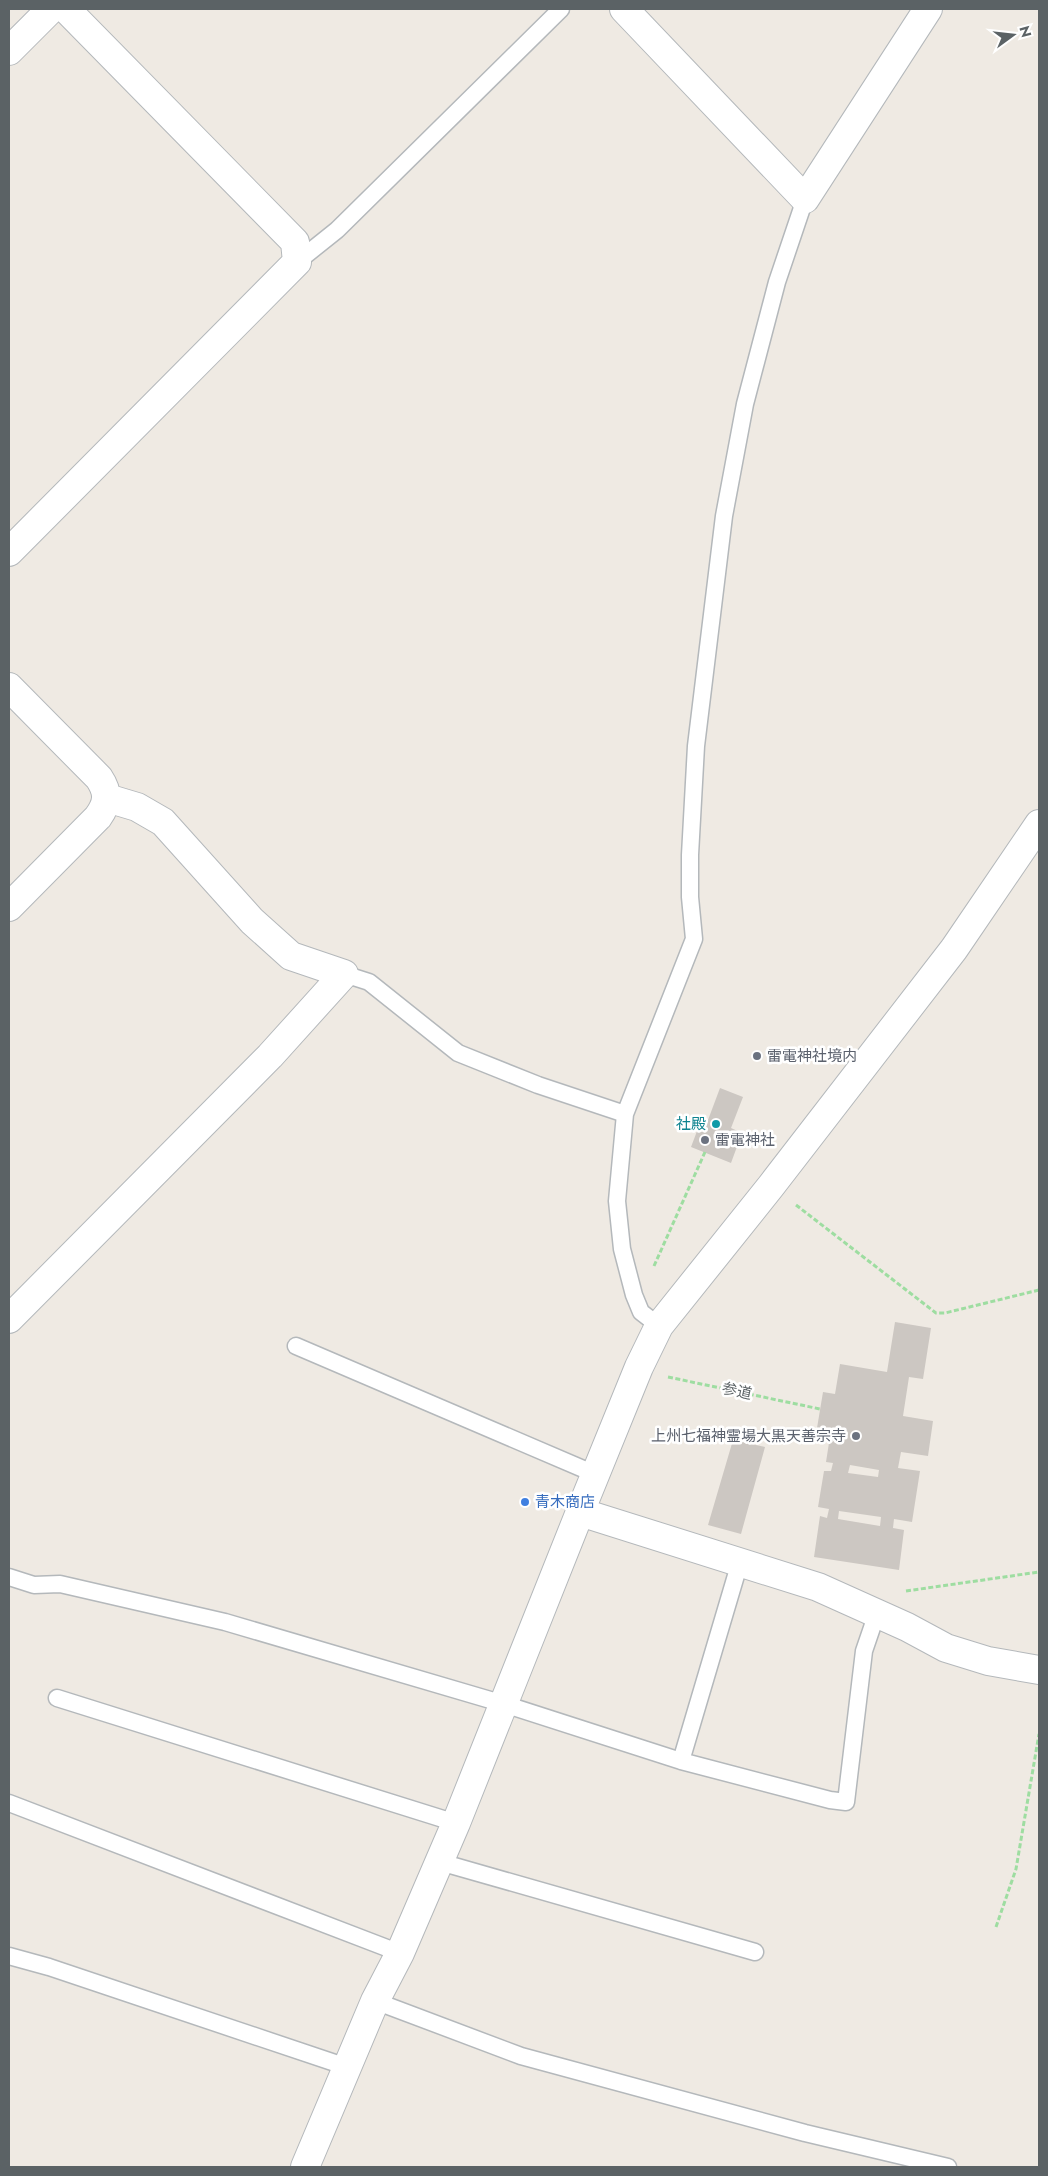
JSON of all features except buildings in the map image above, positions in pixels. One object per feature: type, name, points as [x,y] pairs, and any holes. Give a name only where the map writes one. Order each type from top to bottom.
[{"type":"street","points":[[9,51],[50,9]]},
{"type":"street","points":[[9,552],[297,262],[295,242],[66,9]]},
{"type":"street","points":[[624,9],[805,199],[928,9]]},
{"type":"street","points":[[9,687],[99,778],[106,788],[107,798],[104,808],[98,817],[9,907]]},
{"type":"street","points":[[9,1319],[270,1056],[344,974],[291,956],[252,921],[163,822],[137,807],[107,798]]},
{"type":"street","points":[[305,2167],[375,2001],[400,1953],[440,1862],[639,1367],[659,1326],[771,1186],[954,949],[1039,824]]},
{"type":"street","points":[[580,1512],[818,1587],[946,1648],[988,1661],[1039,1670]]},
{"type":"lane","points":[[297,262],[337,230],[562,9]]},
{"type":"lane","points":[[659,1326],[641,1312],[637,1304],[622,1249],[618,1201],[625,1114],[694,939],[690,897],[690,855],[696,746],[724,516],[745,404],[777,282],[805,199]]},
{"type":"lane","points":[[344,974],[369,982],[458,1053],[538,1085],[625,1114]]},
{"type":"lane","points":[[296,1346],[596,1474]]},
{"type":"lane","points":[[681,1761],[740,1562]]},
{"type":"lane","points":[[9,1576],[34,1585],[60,1584],[225,1622],[504,1704],[681,1761],[830,1800],[846,1802],[864,1651],[877,1614]]},
{"type":"lane","points":[[57,1698],[456,1823]]},
{"type":"lane","points":[[9,1803],[400,1953]]},
{"type":"lane","points":[[440,1862],[755,1952]]},
{"type":"lane","points":[[9,1956],[49,1967],[347,2067]]},
{"type":"lane","points":[[375,2001],[522,2056],[805,2133],[948,2167]]},
{"type":"path","points":[[637,1304],[705,1152]]},
{"type":"path","points":[[771,1186],[936,1313],[1039,1290]]},
{"type":"path","name":"参道","points":[[664,1376],[820,1409]]},
{"type":"path","points":[[877,1614],[890,1596],[1039,1572]]},
{"type":"path","points":[[996,1927],[1016,1869],[1039,1734]]},
{"type":"place","name":"雷電神社境内","points":[[757,1056]]},
{"type":"place","name":"社殿","points":[[716,1124]]},
{"type":"place","name":"雷電神社","points":[[705,1140]]},
{"type":"place","name":"上州七福神霊場大黒天善宗寺","points":[[856,1436]]},
{"type":"place","name":"青木商店","points":[[525,1502]]}]
